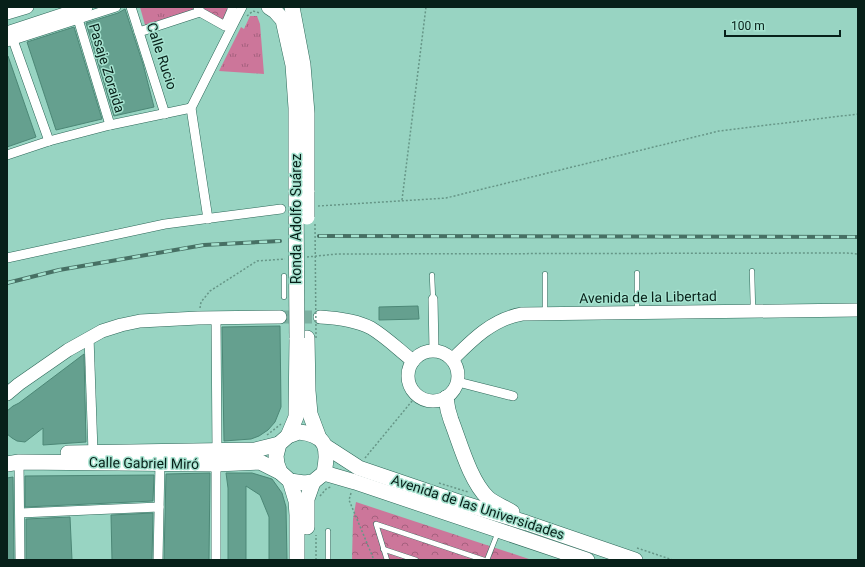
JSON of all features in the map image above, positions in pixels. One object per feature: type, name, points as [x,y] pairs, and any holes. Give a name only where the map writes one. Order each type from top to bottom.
[{"type":"main road","points":[[7,13],[27,7]]},
{"type":"main road","points":[[9,39],[86,7]]},
{"type":"main road","name":"Ronda Adolfo Suárez","points":[[292,7],[303,65],[307,113],[302,192]]},
{"type":"main road","name":"Ronda Adolfo Suárez","points":[[266,10],[275,11],[282,20],[293,65],[302,192],[308,391],[310,414],[322,442]]},
{"type":"main road","name":"Avenida de la Libertad","points":[[453,360],[478,336],[494,324],[508,317],[522,314],[858,310]]},
{"type":"main road","points":[[7,394],[68,350],[102,331],[134,323],[198,318],[280,317]]},
{"type":"main road","points":[[320,317],[347,320],[370,328],[413,361]]},
{"type":"main road","name":"Ronda Adolfo Suárez","points":[[283,440],[296,417],[307,338]]},
{"type":"main road","points":[[434,350],[447,355],[453,360],[457,366],[459,374],[458,382],[452,394],[439,401],[423,400],[417,396],[411,388],[408,379],[409,370],[413,361],[419,355],[434,350]]},
{"type":"main road","points":[[446,398],[451,420],[478,486],[493,501],[527,523]]},
{"type":"main road","points":[[298,560],[296,501],[285,476],[277,464],[276,456],[283,440],[299,432],[311,434],[322,442],[326,462],[307,499],[307,560]]},
{"type":"main road","name":"Calle Gabriel Miró","points":[[13,463],[160,464],[258,450],[283,440]]},
{"type":"main road","name":"Avenida de las Universidades","points":[[322,442],[359,468],[635,560]]},
{"type":"main road","name":"Calle Gabriel Miró","points":[[7,453],[93,452],[216,457],[260,462],[285,476]]},
{"type":"main road","points":[[285,476],[304,483],[319,478]]},
{"type":"main road","name":"Avenida de las Universidades","points":[[319,478],[355,482],[587,560]]},
{"type":"street","points":[[49,141],[21,64],[9,39],[116,7]]},
{"type":"street","name":"Calle Rucio","points":[[132,7],[165,114]]},
{"type":"street","points":[[139,32],[199,10],[225,26],[232,7]]},
{"type":"street","points":[[208,219],[191,108],[242,7]]},
{"type":"street","name":"Pasaje Zoraida","points":[[78,19],[110,125]]},
{"type":"street","points":[[7,155],[49,141],[110,125],[191,108]]},
{"type":"street","points":[[7,258],[165,224],[280,209]]},
{"type":"street","points":[[433,299],[434,350]]},
{"type":"street","points":[[216,318],[216,560]]},
{"type":"street","points":[[89,337],[93,452]]},
{"type":"street","points":[[458,382],[513,396]]},
{"type":"street","points":[[13,463],[20,513],[20,560]]},
{"type":"street","points":[[158,560],[160,464]]},
{"type":"street","points":[[20,513],[159,507]]},
{"type":"lane","points":[[752,271],[753,312]]},
{"type":"lane","points":[[637,273],[637,313]]},
{"type":"lane","points":[[545,274],[545,313]]},
{"type":"lane","points":[[432,275],[433,299]]},
{"type":"lane","points":[[284,276],[284,297]]},
{"type":"lane","points":[[387,560],[376,524],[486,560],[498,529]]},
{"type":"lane","points":[[328,530],[328,560]]},
{"type":"lane","points":[[383,549],[416,560]]},
{"type":"path","points":[[402,201],[426,7]]},
{"type":"path","points":[[234,23],[239,25],[245,17],[253,11],[266,10]]},
{"type":"path","points":[[317,206],[446,198],[719,131],[858,114]]},
{"type":"path","points":[[307,338],[315,223]]},
{"type":"path","points":[[307,257],[353,254],[858,254]]},
{"type":"path","points":[[198,318],[201,302],[210,291],[257,261],[286,258]]},
{"type":"path","points":[[365,459],[417,396]]},
{"type":"path","points":[[258,450],[258,442],[284,421]]},
{"type":"path","points":[[317,500],[327,488],[333,487]]},
{"type":"path","points":[[352,491],[349,500],[374,560]]},
{"type":"path","points":[[316,529],[316,560]]},
{"type":"green space","points":[[140,7],[193,7],[194,10],[145,25]]},
{"type":"green space","points":[[198,7],[232,7],[225,26]]},
{"type":"green space","points":[[250,16],[257,16],[260,24],[264,74],[219,71],[241,27],[244,29]]},
{"type":"green space","points":[[356,502],[532,560],[352,560],[353,519]]},
{"type":"building","points":[[125,9],[143,64],[154,107],[114,116],[86,23],[118,13]]},
{"type":"building","points":[[74,27],[102,119],[56,130],[27,42]]},
{"type":"building","points":[[8,56],[36,137],[7,147],[7,57]]},
{"type":"building","points":[[418,306],[419,319],[379,320],[379,307]]},
{"type":"building","points":[[280,326],[281,407],[275,422],[268,430],[251,439],[224,441],[222,327]]},
{"type":"building","points":[[84,354],[86,442],[43,445],[43,428],[25,442],[17,441],[7,434],[7,411]]},
{"type":"building","points":[[210,473],[209,560],[164,560],[166,474]]},
{"type":"building","points":[[226,473],[252,473],[272,479],[282,493],[286,507],[287,560],[269,560],[269,517],[260,495],[246,486],[246,560],[228,560],[228,488]]},
{"type":"building","points":[[154,475],[153,501],[25,507],[25,476]]},
{"type":"building","points":[[13,477],[14,560],[7,560],[7,478]]},
{"type":"building","points":[[153,513],[152,560],[112,560],[111,515]]},
{"type":"building","points":[[70,517],[72,560],[26,560],[26,519]]},
{"type":"tunnel","points":[[280,317],[320,317]]},
{"type":"railway","points":[[319,236],[858,237]]},
{"type":"railway","points":[[7,283],[59,270],[204,245],[280,241]]}]
